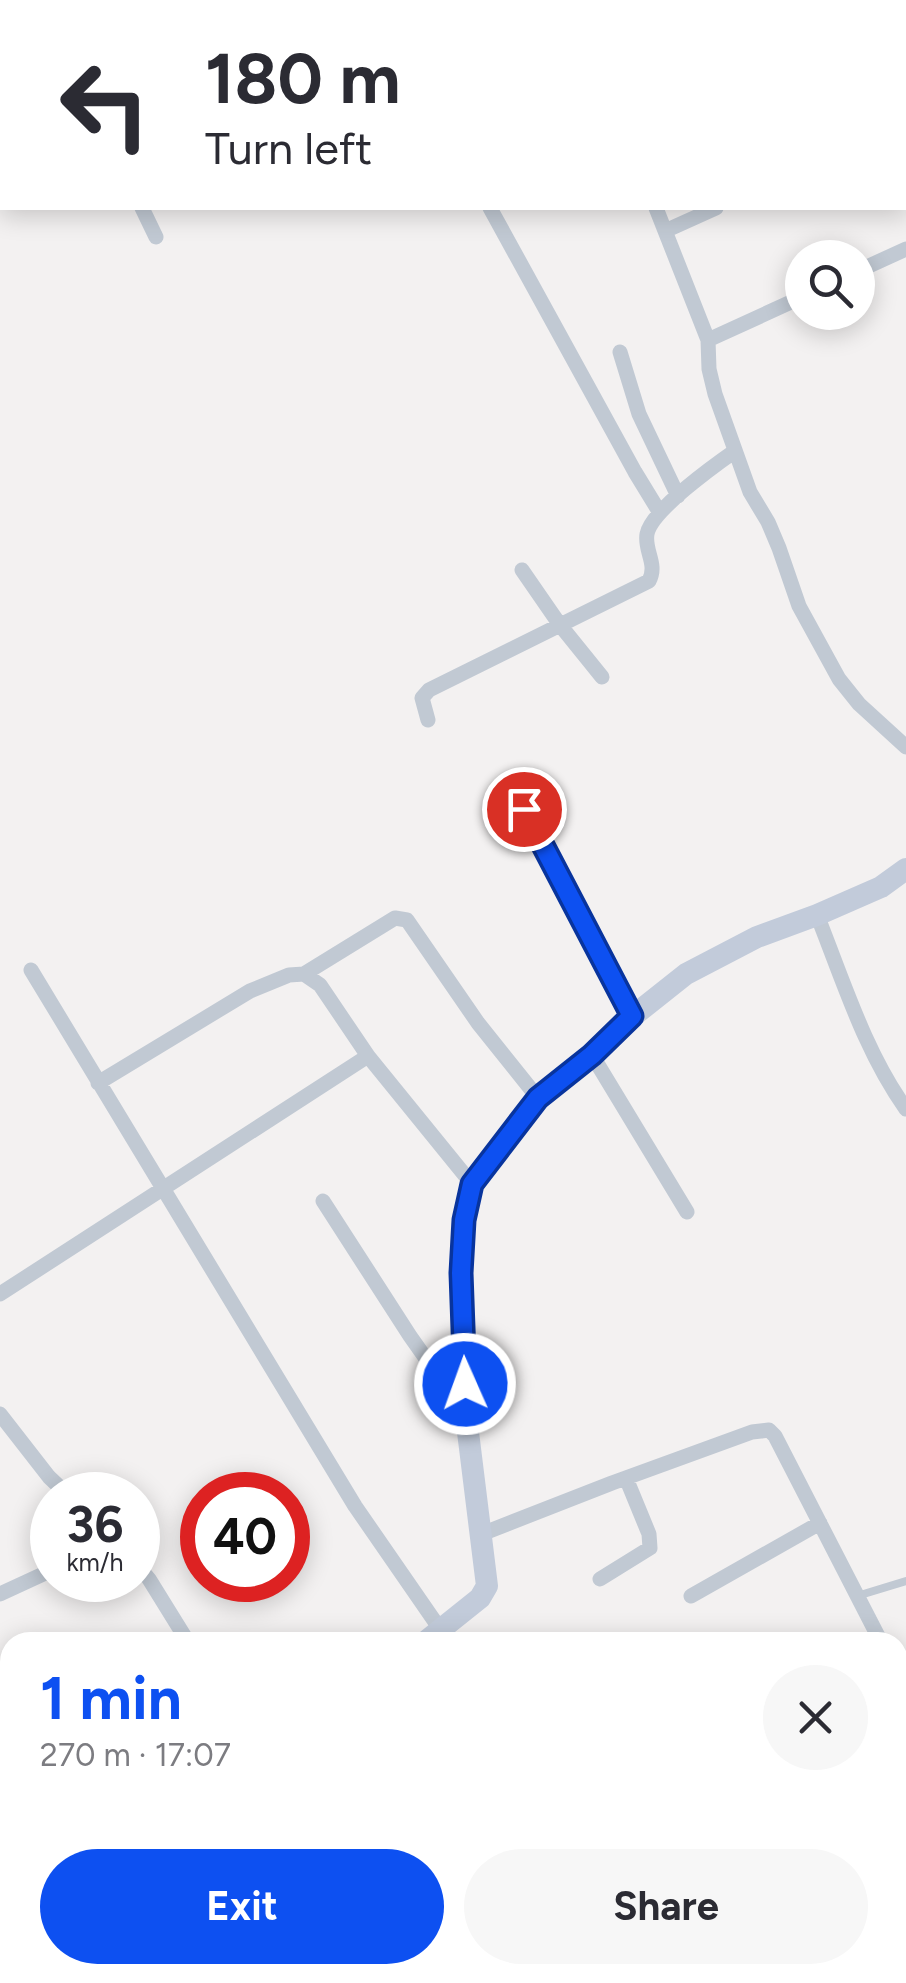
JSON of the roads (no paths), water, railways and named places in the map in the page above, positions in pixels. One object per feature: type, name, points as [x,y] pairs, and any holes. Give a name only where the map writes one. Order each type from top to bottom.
[{"type":"street","points":[[143,210],[156,237]]},
{"type":"street","points":[[491,210],[660,513]]},
{"type":"street","points":[[657,210],[708,340],[715,394],[735,451],[750,492],[768,522],[799,606],[839,679],[859,704],[906,748]]},
{"type":"street","points":[[665,231],[712,210]]},
{"type":"street","points":[[875,264],[906,249]]},
{"type":"street","points":[[708,340],[785,305]]},
{"type":"street","points":[[620,352],[639,414],[678,496]]},
{"type":"street","points":[[428,720],[424,693],[649,580],[653,568],[646,538],[648,530],[678,496],[735,451]]},
{"type":"street","points":[[522,570],[602,677]]},
{"type":"street","points":[[445,1632],[480,1598],[486,1586],[466,1416],[461,1273],[464,1220],[472,1184],[538,1098],[686,974],[757,937],[881,887],[906,869]]},
{"type":"street","points":[[816,916],[874,1054],[906,1109]]},
{"type":"street","points":[[98,1084],[250,991],[304,974],[395,918],[408,920],[478,1023],[538,1098]]},
{"type":"street","points":[[31,970],[434,1632]]},
{"type":"street","points":[[304,974],[320,985],[368,1056],[472,1184]]},
{"type":"street","points":[[592,1055],[687,1212]]},
{"type":"street","points":[[0,1294],[368,1056]]},
{"type":"street","points":[[323,1201],[466,1416]]},
{"type":"street","points":[[0,1414],[46,1472]]},
{"type":"street","points":[[479,1535],[752,1432],[769,1430],[776,1436],[876,1632]]},
{"type":"street","points":[[600,1579],[641,1555],[650,1544],[626,1478]]},
{"type":"street","points":[[691,1596],[820,1523]]},
{"type":"street","points":[[0,1594],[30,1580]]},
{"type":"street","points":[[160,1597],[182,1632]]},
{"type":"lane","points":[[524,809],[632,1016]]},
{"type":"lane","points":[[857,1596],[906,1581]]}]
